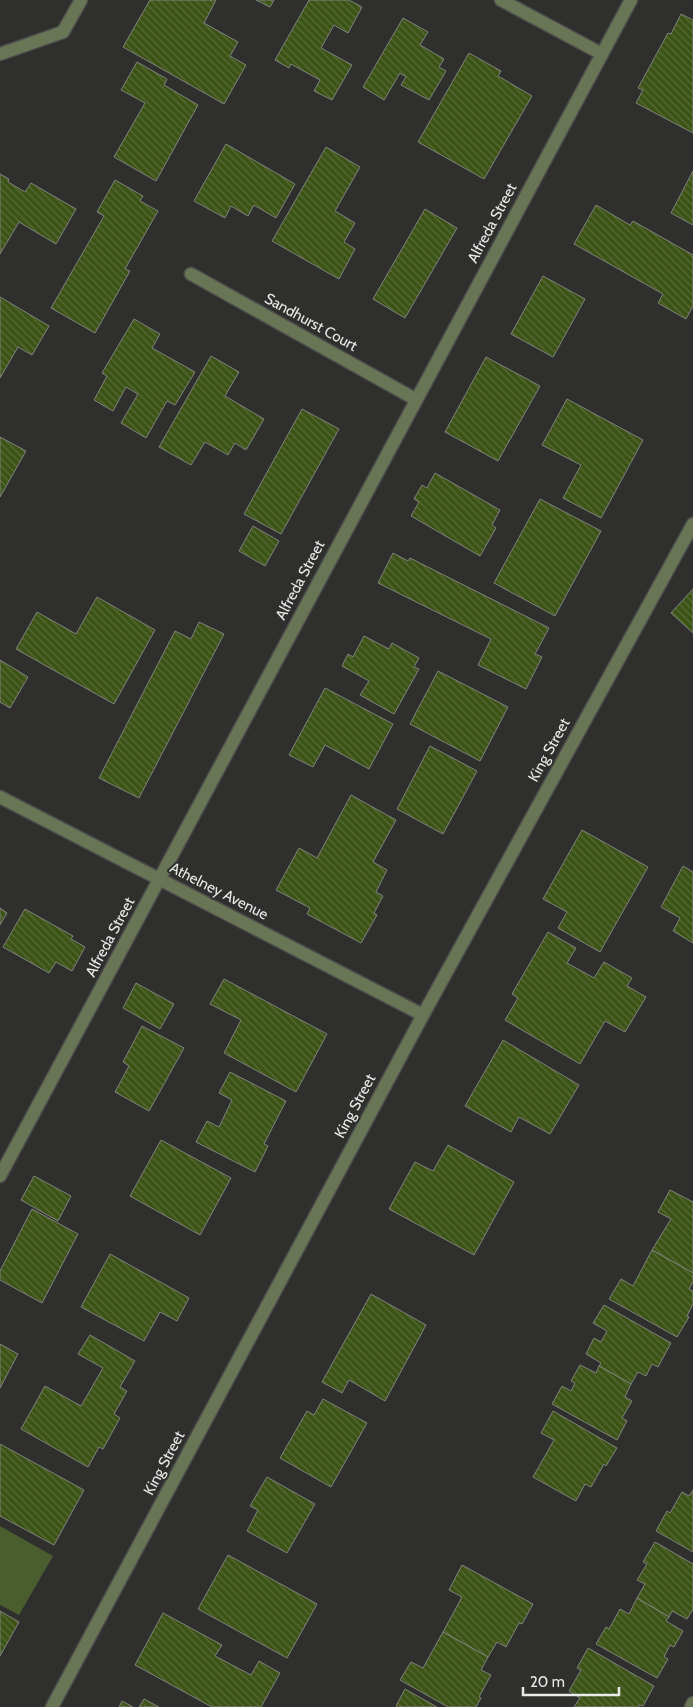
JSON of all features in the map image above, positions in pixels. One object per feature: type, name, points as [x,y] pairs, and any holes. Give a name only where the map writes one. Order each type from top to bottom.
[{"type":"street","points":[[0,54],[63,32],[81,0]]},
{"type":"street","points":[[501,0],[602,54]]},
{"type":"street","name":"Alfreda Street","points":[[0,1176],[415,398],[631,0]]},
{"type":"street","name":"Sandhurst Court","points":[[191,274],[415,398]]},
{"type":"street","name":"King Street","points":[[52,1707],[423,1014],[693,524]]},
{"type":"street","name":"Athelney Avenue","points":[[0,798],[423,1014]]},
{"type":"street","points":[[691,1707],[693,1703]]},
{"type":"green space","points":[[0,1526],[53,1556],[19,1615],[0,1605]]},
{"type":"building","points":[[150,0],[216,0],[204,23],[238,42],[230,56],[246,65],[224,104],[123,47]]},
{"type":"building","points":[[256,0],[274,0],[270,7]]},
{"type":"building","points":[[309,0],[349,0],[362,7],[348,33],[334,25],[321,48],[352,65],[332,100],[314,91],[320,80],[291,64],[289,68],[275,60]]},
{"type":"building","points":[[681,14],[693,20],[693,133],[636,103],[643,90],[638,88],[668,33],[671,34]]},
{"type":"building","points":[[403,18],[428,32],[420,45],[444,59],[439,67],[446,71],[429,100],[401,85],[406,77],[400,73],[384,100],[363,87]]},
{"type":"building","points":[[469,53],[501,71],[498,76],[532,96],[484,179],[418,142]]},
{"type":"building","points":[[137,62],[167,79],[164,85],[198,105],[156,181],[114,157],[145,103],[121,90]]},
{"type":"building","points":[[226,144],[295,184],[276,218],[254,205],[248,216],[231,206],[225,218],[194,201]]},
{"type":"building","points":[[326,147],[360,167],[335,211],[355,223],[344,242],[355,249],[339,279],[272,241]]},
{"type":"building","points":[[693,171],[693,225],[671,213]]},
{"type":"building","points":[[0,174],[9,179],[8,182],[25,192],[31,183],[76,209],[56,244],[19,222],[0,254]]},
{"type":"building","points":[[115,180],[143,196],[140,201],[158,211],[125,269],[130,271],[95,333],[51,308],[104,216],[97,212]]},
{"type":"building","points":[[596,205],[630,225],[633,221],[693,255],[693,306],[686,319],[658,303],[663,294],[574,244]]},
{"type":"building","points":[[425,209],[457,228],[405,318],[373,299]]},
{"type":"building","points":[[543,276],[585,299],[553,357],[511,334]]},
{"type":"building","points":[[0,297],[49,326],[32,355],[18,347],[0,378]]},
{"type":"building","points":[[134,319],[160,334],[152,348],[195,372],[175,405],[167,401],[146,438],[121,423],[138,394],[126,387],[113,411],[94,400],[107,376],[102,373]]},
{"type":"building","points":[[211,356],[239,372],[225,396],[264,419],[246,450],[235,443],[228,455],[205,442],[191,465],[159,447]]},
{"type":"building","points":[[486,357],[540,386],[498,461],[445,432]]},
{"type":"building","points":[[567,399],[643,440],[601,518],[563,498],[581,465],[542,445]]},
{"type":"building","points":[[302,409],[339,429],[281,534],[244,514]]},
{"type":"building","points":[[0,437],[26,451],[0,497]]},
{"type":"building","points":[[435,473],[500,510],[492,525],[496,528],[480,556],[411,516],[419,502],[414,499],[422,485],[427,488]]},
{"type":"building","points":[[540,499],[601,531],[555,616],[494,583]]},
{"type":"building","points":[[253,526],[279,541],[265,566],[239,551]]},
{"type":"building","points":[[393,553],[408,561],[410,558],[549,628],[535,654],[542,657],[526,689],[478,665],[491,639],[378,583]]},
{"type":"building","points":[[693,589],[693,633],[671,613]]},
{"type":"building","points":[[97,597],[155,630],[114,704],[16,649],[37,612],[76,634]]},
{"type":"building","points":[[199,622],[224,634],[139,798],[99,778],[175,631],[191,639]]},
{"type":"building","points":[[364,636],[389,649],[392,643],[419,658],[414,667],[419,669],[394,714],[360,695],[369,681],[342,666],[348,654],[353,657]]},
{"type":"building","points":[[0,660],[28,677],[10,708],[0,702]]},
{"type":"building","points":[[438,671],[508,707],[480,761],[410,724]]},
{"type":"building","points":[[325,688],[393,724],[369,769],[325,745],[313,767],[289,755]]},
{"type":"building","points":[[430,746],[477,771],[443,834],[397,809]]},
{"type":"building","points":[[351,795],[396,820],[373,862],[387,870],[376,892],[383,896],[374,913],[377,915],[361,943],[307,914],[310,908],[276,890],[299,848],[317,858]]},
{"type":"building","points":[[582,830],[648,867],[600,952],[558,928],[567,912],[543,899]]},
{"type":"building","points":[[683,866],[693,872],[693,943],[673,931],[680,918],[661,907]]},
{"type":"building","points":[[0,908],[7,913],[0,925]]},
{"type":"building","points":[[25,909],[73,936],[71,939],[85,947],[72,971],[56,962],[49,973],[3,947]]},
{"type":"building","points":[[548,932],[576,948],[567,963],[594,978],[604,962],[632,978],[627,986],[646,997],[625,1032],[605,1021],[580,1064],[505,1020],[518,998],[512,994]]},
{"type":"building","points":[[224,979],[327,1034],[296,1092],[224,1053],[241,1020],[210,1004]]},
{"type":"building","points":[[136,983],[174,1004],[160,1029],[123,1008]]},
{"type":"building","points":[[142,1026],[184,1048],[149,1111],[115,1092],[129,1066],[123,1062]]},
{"type":"building","points":[[503,1040],[579,1085],[550,1134],[519,1117],[511,1132],[465,1106]]},
{"type":"building","points":[[230,1072],[286,1101],[264,1144],[268,1146],[255,1172],[196,1142],[207,1121],[219,1127],[232,1100],[219,1093]]},
{"type":"building","points":[[161,1140],[231,1178],[200,1235],[130,1196]]},
{"type":"building","points":[[448,1145],[514,1182],[474,1255],[389,1209],[415,1162],[433,1171]]},
{"type":"building","points":[[34,1176],[71,1196],[58,1221],[21,1200]]},
{"type":"building","points":[[670,1190],[693,1202],[693,1273],[652,1250],[671,1219],[658,1212]]},
{"type":"building","points":[[32,1209],[78,1234],[42,1303],[0,1280],[0,1271]]},
{"type":"building","points":[[652,1250],[693,1273],[693,1282],[689,1289],[693,1291],[693,1304],[687,1316],[689,1317],[677,1337],[609,1299],[621,1279],[633,1286]]},
{"type":"building","points":[[110,1254],[189,1298],[177,1321],[160,1312],[144,1341],[81,1307]]},
{"type":"building","points":[[371,1294],[426,1325],[385,1401],[349,1380],[342,1393],[322,1382]]},
{"type":"building","points":[[604,1305],[671,1343],[658,1367],[652,1364],[646,1376],[638,1372],[631,1384],[599,1366],[601,1363],[586,1354],[594,1338],[601,1342],[607,1331],[593,1323]]},
{"type":"building","points":[[90,1335],[135,1361],[120,1387],[127,1391],[114,1414],[120,1418],[103,1449],[99,1447],[88,1467],[21,1429],[45,1386],[81,1406],[103,1368],[78,1354]]},
{"type":"building","points":[[0,1344],[18,1354],[0,1388]]},
{"type":"building","points":[[580,1365],[596,1373],[599,1366],[631,1384],[625,1397],[632,1401],[622,1418],[627,1421],[617,1440],[552,1404],[562,1386],[571,1391],[575,1383],[571,1381]]},
{"type":"building","points":[[323,1399],[367,1423],[331,1487],[280,1458],[307,1411],[314,1415]]},
{"type":"building","points":[[553,1411],[617,1448],[606,1466],[604,1464],[591,1487],[585,1484],[576,1501],[533,1477],[554,1440],[541,1433]]},
{"type":"building","points":[[0,1444],[84,1490],[54,1545],[0,1516]]},
{"type":"building","points":[[267,1477],[315,1504],[287,1553],[247,1531],[258,1510],[250,1506]]},
{"type":"building","points":[[693,1490],[693,1552],[656,1531],[667,1511],[670,1513],[682,1492],[689,1496]]},
{"type":"building","points":[[655,1542],[693,1564],[693,1609],[687,1619],[672,1611],[669,1617],[637,1598],[645,1584],[637,1580],[647,1564],[643,1562]]},
{"type":"building","points":[[228,1555],[317,1604],[287,1658],[198,1609]]},
{"type":"building","points":[[462,1565],[533,1604],[522,1624],[519,1623],[506,1647],[497,1642],[488,1657],[443,1632],[462,1597],[449,1590]]},
{"type":"building","points":[[637,1598],[669,1617],[666,1621],[683,1631],[674,1647],[670,1645],[664,1657],[668,1659],[657,1678],[596,1644],[606,1627],[609,1629],[620,1609],[629,1614]]},
{"type":"building","points":[[0,1611],[19,1622],[0,1656]]},
{"type":"building","points":[[163,1613],[222,1645],[215,1656],[251,1675],[259,1661],[280,1673],[261,1707],[212,1707],[135,1665]]},
{"type":"building","points":[[443,1632],[488,1657],[481,1670],[491,1675],[479,1697],[481,1698],[476,1707],[448,1707],[400,1680],[411,1662],[423,1668]]},
{"type":"building","points":[[588,1648],[654,1686],[643,1706],[574,1707],[580,1698],[569,1691],[581,1670],[577,1668]]},
{"type":"building","points":[[405,1689],[437,1707],[397,1707]]},
{"type":"building","points":[[144,1699],[159,1707],[139,1707]]},
{"type":"building","points":[[122,1701],[133,1707],[119,1707]]}]
